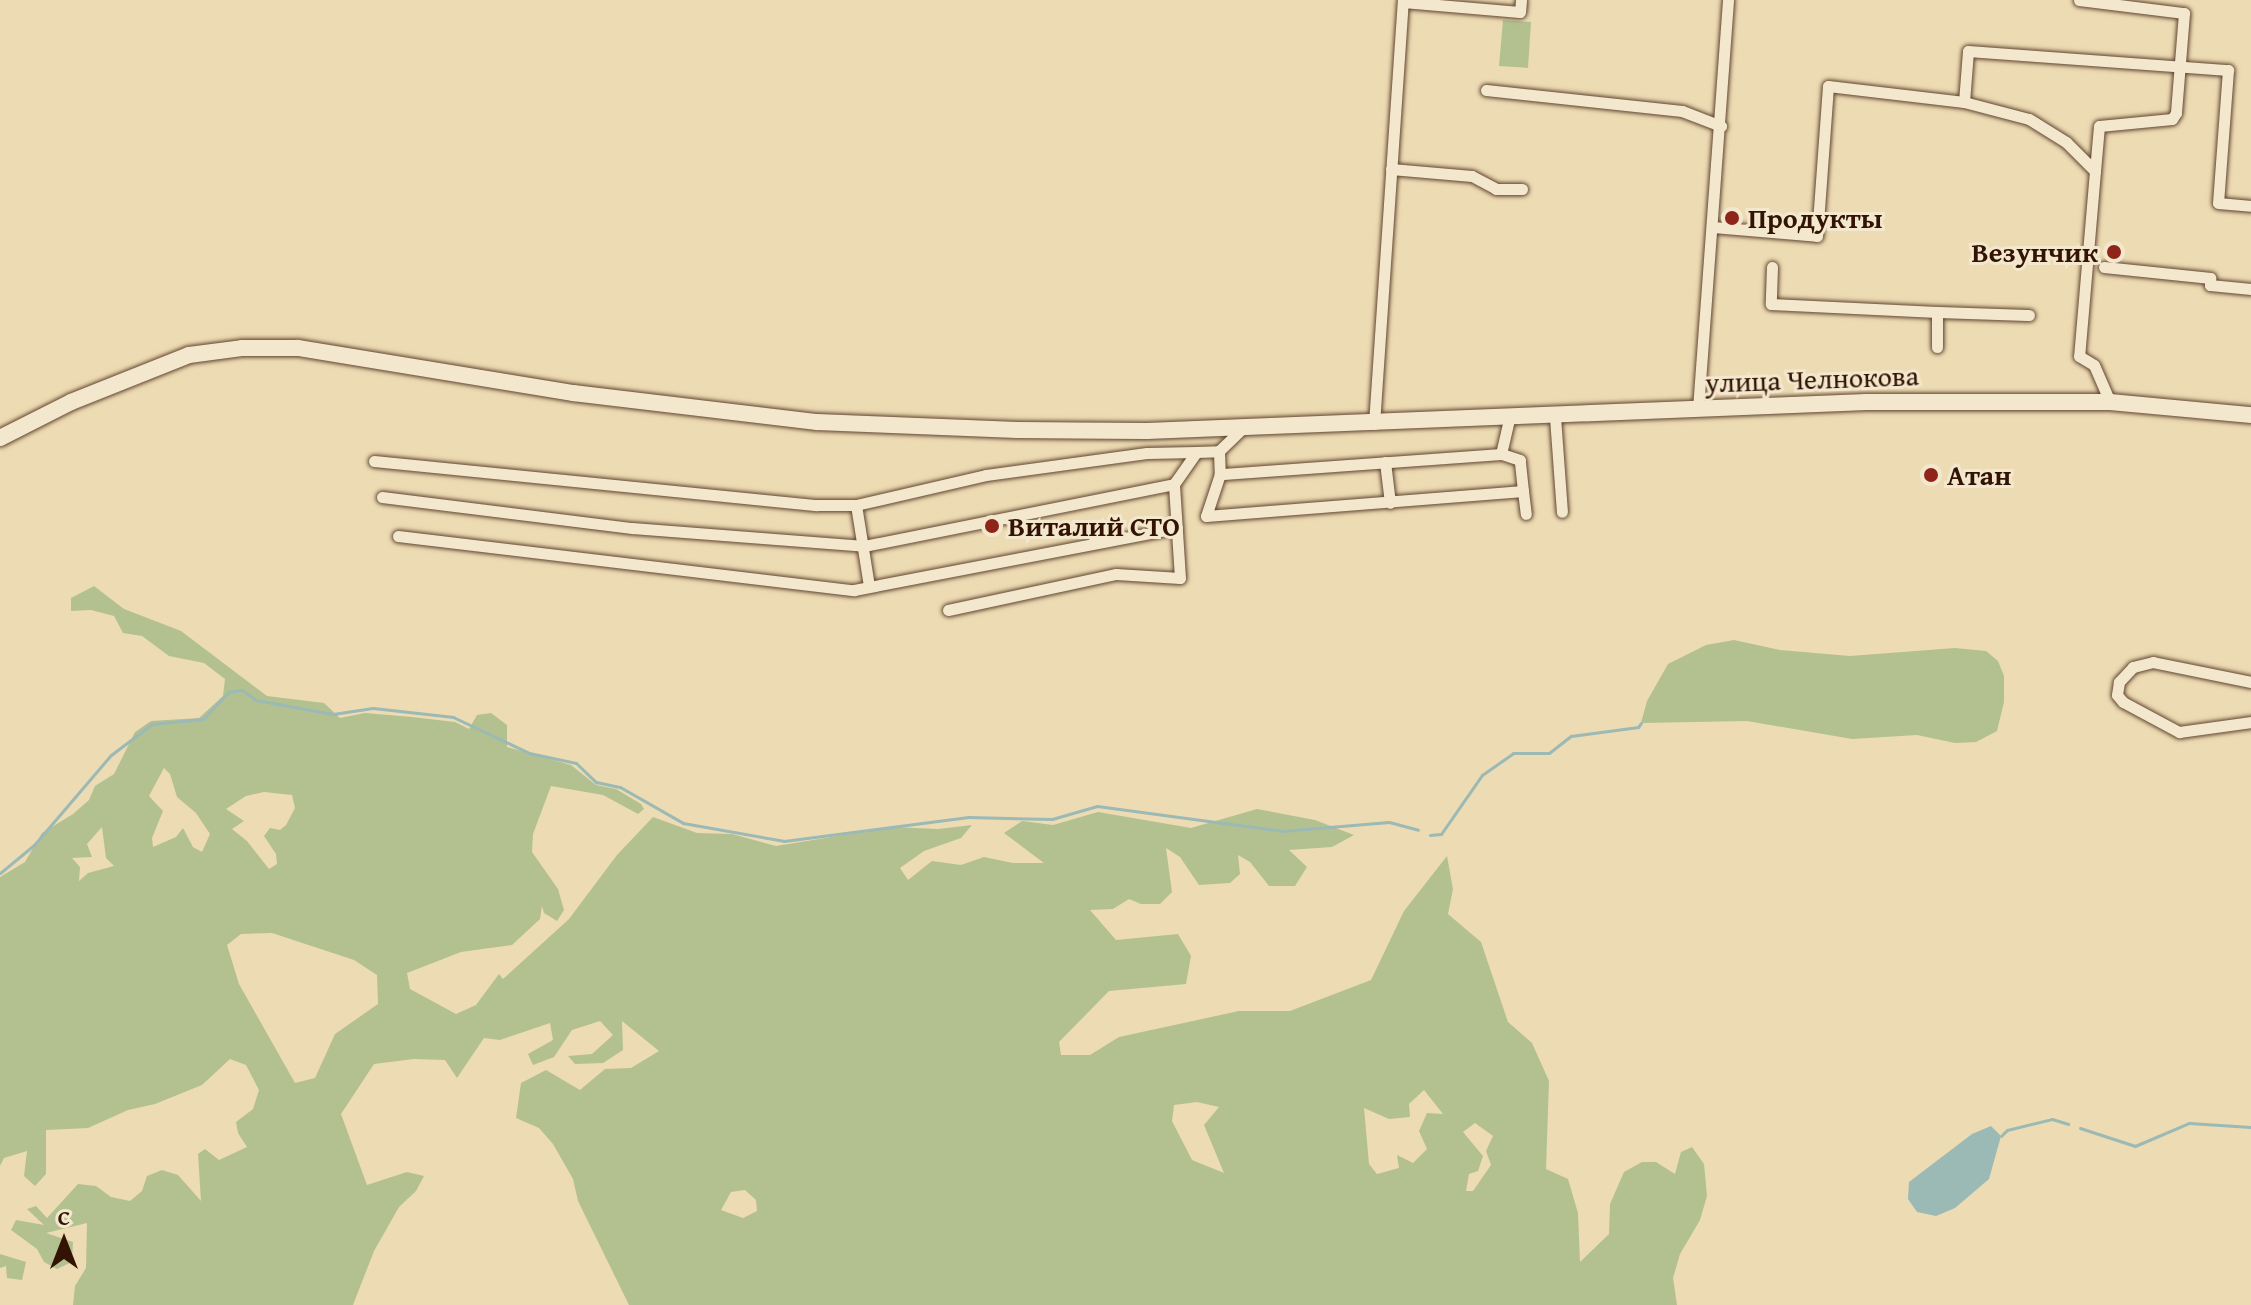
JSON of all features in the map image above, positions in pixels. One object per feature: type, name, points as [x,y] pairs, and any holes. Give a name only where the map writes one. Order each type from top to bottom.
[{"type":"main road","name":"улица Челнокова","points":[[0,438],[71,402],[189,355],[242,348],[298,348],[573,393],[817,422],[1118,431],[1509,419],[1866,402],[2110,402],[2251,415]]},
{"type":"street","points":[[1374,424],[1403,1],[1520,12],[1521,0]]},
{"type":"street","points":[[1698,409],[1728,0]]},
{"type":"street","points":[[2079,0],[2133,3],[2184,13],[2177,105],[2172,119],[2099,126],[2079,356],[2094,365],[2110,402]]},
{"type":"street","points":[[1964,102],[1968,51],[2228,70],[2218,203],[2251,206]]},
{"type":"street","points":[[1713,227],[1817,236],[1828,86],[1964,102],[2029,119],[2066,142],[2095,171]]},
{"type":"street","points":[[1486,90],[1682,111],[1721,126]]},
{"type":"street","points":[[1391,169],[1472,176],[1496,189],[1522,189]]},
{"type":"street","points":[[1772,267],[1771,304],[2029,315]]},
{"type":"street","points":[[2104,267],[2210,278],[2210,285],[2251,289]]},
{"type":"street","points":[[1937,312],[1937,347]]},
{"type":"street","points":[[1555,417],[1562,512]]},
{"type":"street","points":[[1501,454],[1509,419]]},
{"type":"street","points":[[374,461],[817,505],[856,505],[986,475],[1147,453],[1219,451],[1247,425]]},
{"type":"street","points":[[1219,451],[1220,474],[1206,516],[1523,491]]},
{"type":"street","points":[[948,610],[1116,574],[1180,578],[1174,484],[1196,452]]},
{"type":"street","points":[[1220,474],[1501,454],[1520,460],[1526,514]]},
{"type":"street","points":[[1385,462],[1390,503]]},
{"type":"street","points":[[382,497],[632,528],[864,546],[1174,484]]},
{"type":"street","points":[[856,505],[869,586]]},
{"type":"street","points":[[398,536],[854,590],[1177,528]]},
{"type":"street","points":[[2251,682],[2153,662],[2133,667],[2119,682],[2117,695],[2123,702],[2179,732],[2251,722]]},
{"type":"green space","points":[[1503,20],[1531,22],[1528,68],[1499,66]]},
{"type":"green space","points":[[94,586],[124,609],[181,631],[267,696],[324,703],[340,718],[365,713],[412,717],[455,722],[469,729],[477,715],[491,713],[507,725],[507,747],[571,765],[596,785],[616,789],[641,804],[644,809],[638,814],[603,795],[551,786],[533,834],[532,852],[558,889],[564,910],[557,921],[544,913],[542,906],[540,919],[512,945],[461,952],[407,973],[410,989],[456,1014],[476,1005],[499,974],[503,979],[569,919],[617,855],[653,817],[697,833],[732,834],[776,846],[893,827],[938,829],[972,825],[961,838],[924,851],[900,868],[908,880],[932,861],[961,865],[984,857],[1013,863],[1044,863],[1004,833],[1022,821],[1053,825],[1098,812],[1191,828],[1257,809],[1315,820],[1354,835],[1332,847],[1289,850],[1307,867],[1295,886],[1269,886],[1250,862],[1238,855],[1240,874],[1230,883],[1199,885],[1180,857],[1166,848],[1172,892],[1160,904],[1141,904],[1129,899],[1113,909],[1090,910],[1116,940],[1178,934],[1191,956],[1186,984],[1109,991],[1059,1042],[1061,1055],[1090,1055],[1119,1037],[1239,1011],[1290,1011],[1371,980],[1404,911],[1447,856],[1453,889],[1448,914],[1481,942],[1508,1022],[1532,1043],[1549,1081],[1546,1169],[1568,1179],[1578,1213],[1580,1262],[1609,1234],[1610,1204],[1624,1172],[1642,1162],[1656,1162],[1675,1174],[1681,1152],[1692,1147],[1704,1164],[1707,1196],[1700,1220],[1680,1254],[1673,1278],[1677,1305],[629,1305],[578,1201],[573,1179],[553,1144],[539,1128],[516,1118],[521,1083],[546,1070],[580,1090],[605,1069],[631,1068],[659,1051],[622,1021],[623,1050],[603,1063],[575,1064],[568,1056],[592,1054],[613,1035],[600,1021],[572,1030],[554,1057],[533,1065],[528,1054],[553,1040],[550,1023],[500,1040],[484,1038],[457,1078],[445,1060],[414,1059],[374,1064],[341,1114],[367,1185],[407,1172],[424,1176],[416,1191],[399,1207],[374,1251],[353,1305],[73,1305],[75,1286],[86,1268],[87,1223],[46,1233],[73,1242],[72,1262],[57,1269],[44,1262],[37,1249],[11,1230],[16,1220],[44,1225],[27,1209],[36,1206],[47,1218],[78,1184],[96,1186],[111,1197],[130,1201],[142,1191],[147,1176],[162,1170],[178,1175],[201,1201],[198,1154],[205,1149],[219,1160],[247,1147],[238,1133],[236,1122],[253,1109],[259,1090],[246,1065],[230,1059],[202,1085],[155,1104],[128,1110],[88,1128],[46,1130],[46,1174],[35,1186],[24,1176],[27,1151],[4,1158],[0,1166],[0,877],[25,862],[42,833],[73,814],[89,800],[95,786],[114,774],[135,732],[151,721],[199,718],[223,696],[225,679],[204,663],[169,656],[142,636],[123,633],[114,616],[91,610],[71,611],[71,598]],"holes":[[[164,768],[170,774],[177,797],[196,813],[210,834],[202,852],[193,847],[183,828],[176,837],[153,847],[152,838],[163,811],[149,796]],[[264,792],[292,795],[295,808],[286,825],[280,830],[270,828],[264,836],[276,854],[277,864],[269,869],[247,841],[232,829],[244,821],[226,809],[246,796]],[[102,827],[106,858],[114,866],[88,873],[79,881],[80,867],[72,858],[92,857],[87,844]],[[272,933],[354,960],[377,975],[378,1004],[335,1034],[315,1078],[295,1083],[239,984],[227,945],[241,934]],[[1424,1090],[1443,1114],[1427,1113],[1419,1131],[1427,1149],[1413,1163],[1397,1155],[1399,1168],[1377,1174],[1369,1164],[1364,1108],[1389,1119],[1410,1117],[1409,1104]],[[1197,1102],[1219,1107],[1204,1125],[1224,1173],[1192,1160],[1172,1121],[1174,1105]],[[1475,1123],[1493,1136],[1486,1151],[1491,1165],[1473,1191],[1466,1191],[1469,1174],[1478,1171],[1483,1156],[1463,1132]],[[745,1190],[756,1200],[757,1211],[743,1218],[721,1210],[731,1192]]]},
{"type":"green space","points":[[1734,640],[1780,650],[1850,656],[1955,648],[1986,651],[1998,661],[2004,676],[2004,702],[1997,731],[1976,742],[1955,743],[1917,735],[1852,739],[1747,721],[1641,723],[1647,701],[1668,664],[1706,645]]},
{"type":"green space","points":[[0,1254],[26,1262],[22,1280],[7,1278],[6,1266],[0,1268]]},
{"type":"water","points":[[1991,1126],[2001,1136],[1989,1179],[1955,1208],[1936,1216],[1917,1212],[1908,1199],[1909,1182],[1972,1134]]},
{"type":"waterway","points":[[0,873],[34,845],[111,755],[152,724],[203,719],[228,692],[242,690],[256,700],[333,714],[373,708],[453,717],[529,753],[576,763],[596,782],[620,787],[683,823],[784,841],[968,817],[1052,819],[1097,806],[1282,831],[1389,822],[1418,830]]},
{"type":"waterway","points":[[1430,835],[1441,834],[1482,775],[1513,753],[1549,753],[1571,736],[1638,727],[1641,723]]},
{"type":"waterway","points":[[2001,1136],[2007,1130],[2052,1119],[2068,1124]]},
{"type":"waterway","points":[[2080,1128],[2135,1146],[2189,1123],[2251,1127]]},
{"type":"place","name":"Продукты","points":[[1732,218]]},
{"type":"place","name":"Везунчик","points":[[2114,252]]},
{"type":"place","name":"Атан","points":[[1931,475]]},
{"type":"place","name":"Виталий СТО","points":[[992,526]]}]
